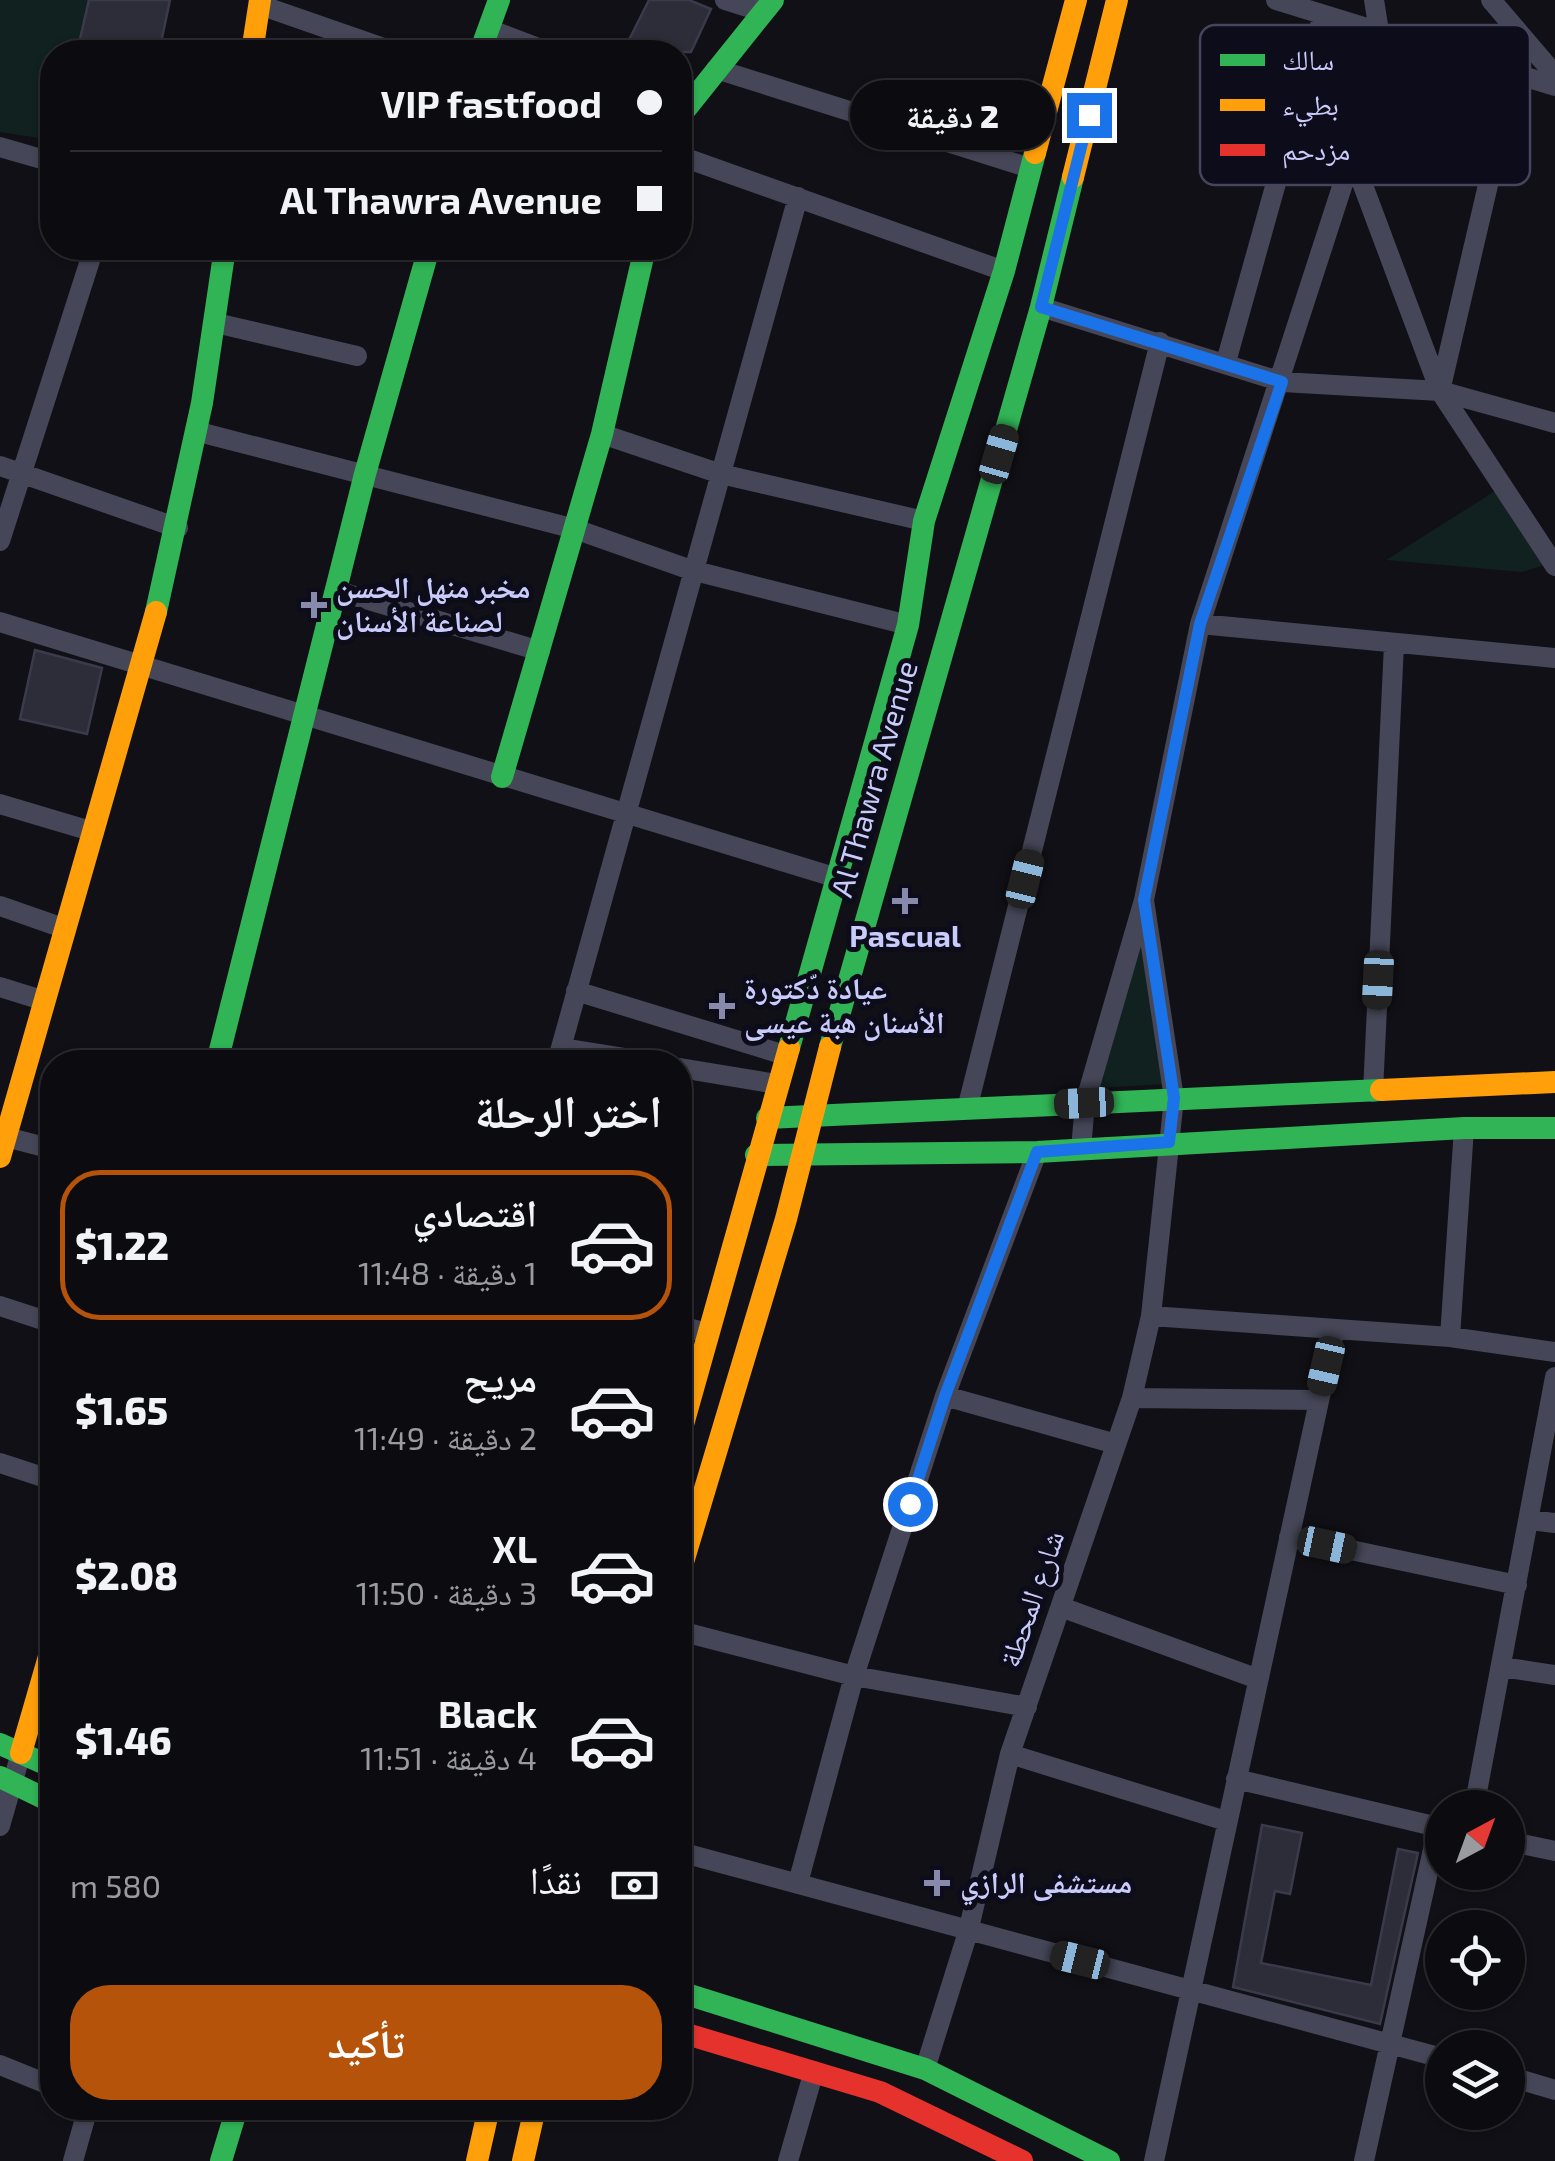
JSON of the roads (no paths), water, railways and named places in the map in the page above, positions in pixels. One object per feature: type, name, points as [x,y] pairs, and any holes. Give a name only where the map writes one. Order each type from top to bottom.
[{"type":"main road","points":[[484,40],[499,0]]},
{"type":"main road","name":"Al Thawra Avenue","points":[[692,1390],[908,625],[924,521],[1004,271],[1076,0]]},
{"type":"main road","name":"Al Thawra Avenue","points":[[692,1531],[1041,307],[1118,0]]},
{"type":"main road","points":[[254,40],[260,2]]},
{"type":"main road","points":[[692,97],[768,6]]},
{"type":"main road","points":[[3,1147],[144,665],[199,432],[224,260]]},
{"type":"main road","points":[[220,1050],[365,474],[427,260]]},
{"type":"main road","points":[[502,777],[602,434],[642,260]]},
{"type":"main road","points":[[767,1118],[1555,1082]]},
{"type":"main road","points":[[756,1155],[1037,1152],[1464,1128],[1555,1128]]},
{"type":"main road","points":[[40,1676],[11,1748],[40,1761]]},
{"type":"main road","points":[[6,1780],[40,1796]]},
{"type":"main road","points":[[692,1996],[925,2069],[1109,2161]]},
{"type":"main road","points":[[692,2035],[880,2092],[1022,2161]]},
{"type":"main road","points":[[221,2161],[233,2120]]},
{"type":"main road","points":[[477,2161],[486,2120]]},
{"type":"main road","points":[[523,2161],[532,2120]]},
{"type":"street","points":[[725,0],[768,6]]},
{"type":"street","points":[[1276,0],[1356,25]]},
{"type":"street","points":[[1374,0],[1378,25]]},
{"type":"street","points":[[1491,0],[1511,25]]},
{"type":"street","points":[[260,2],[363,40]]},
{"type":"street","points":[[1321,25],[1324,15]]},
{"type":"street","points":[[488,29],[517,40]]},
{"type":"street","points":[[1530,47],[1555,75]]},
{"type":"street","points":[[716,69],[1030,168]]},
{"type":"street","points":[[1530,78],[1555,86]]},
{"type":"street","points":[[0,147],[40,159]]},
{"type":"street","points":[[692,160],[1004,271]]},
{"type":"street","points":[[1226,362],[1276,185]]},
{"type":"street","points":[[1080,1149],[1084,1103],[1144,900],[1200,624],[1282,382],[1343,185]]},
{"type":"street","points":[[1363,185],[1440,391],[1555,566]]},
{"type":"street","points":[[1440,391],[1488,185]]},
{"type":"street","points":[[560,1050],[798,197]]},
{"type":"street","points":[[0,541],[10,470],[89,260]]},
{"type":"street","points":[[1041,307],[1282,382],[1440,391],[1555,423]]},
{"type":"street","points":[[216,322],[357,356]]},
{"type":"street","points":[[967,1109],[1160,342]]},
{"type":"street","points":[[199,432],[574,528],[691,570],[908,625]]},
{"type":"street","points":[[602,434],[721,474],[924,521]]},
{"type":"street","points":[[10,470],[178,528]]},
{"type":"street","points":[[336,590],[540,651]]},
{"type":"street","points":[[0,622],[834,878]]},
{"type":"street","points":[[1200,624],[1555,658]]},
{"type":"street","points":[[1373,1092],[1394,644]]},
{"type":"street","points":[[0,804],[94,832]]},
{"type":"street","name":"شارع المحطة","points":[[925,2069],[968,1932],[1010,1754],[1132,1398],[1150,1316],[1174,1098],[1144,900]]},
{"type":"street","points":[[0,906],[66,929]]},
{"type":"street","points":[[0,987],[46,1001]]},
{"type":"street","points":[[576,991],[784,1055]]},
{"type":"street","points":[[692,1070],[777,1084]]},
{"type":"street","points":[[1450,1338],[1464,1128]]},
{"type":"street","points":[[3,1147],[40,1149]]},
{"type":"street","points":[[798,1882],[854,1676],[945,1396],[1037,1152]]},
{"type":"street","points":[[0,1306],[40,1319]]},
{"type":"street","points":[[1150,1316],[1450,1338],[1555,1352]]},
{"type":"street","points":[[692,1329],[707,1333]]},
{"type":"street","points":[[1154,2161],[1334,1332]]},
{"type":"street","points":[[1478,1790],[1555,1377]]},
{"type":"street","points":[[945,1396],[1116,1444]]},
{"type":"street","points":[[1132,1398],[1318,1400]]},
{"type":"street","points":[[0,1463],[40,1476]]},
{"type":"street","points":[[1530,1520],[1555,1523]]},
{"type":"street","points":[[1288,1537],[1517,1585]]},
{"type":"street","points":[[1061,1607],[1258,1679]]},
{"type":"street","points":[[692,1634],[854,1676],[1027,1707]]},
{"type":"street","points":[[1502,1667],[1555,1675]]},
{"type":"street","points":[[0,1826],[11,1748]]},
{"type":"street","points":[[1010,1754],[1226,1821]]},
{"type":"street","points":[[1236,1779],[1425,1824]]},
{"type":"street","points":[[1525,1845],[1555,1851]]},
{"type":"street","points":[[692,1855],[1425,2053]]},
{"type":"street","points":[[1364,2161],[1426,1890]]},
{"type":"street","points":[[0,2065],[40,2081]]},
{"type":"street","points":[[788,2161],[814,2070]]},
{"type":"street","points":[[1525,2081],[1555,2090]]},
{"type":"street","points":[[73,2161],[81,2120]]},
{"type":"place","name":"مخبر منهل الحسن لصناعة الأسنان","points":[[314,605]]},
{"type":"place","name":"Pascual","points":[[905,901]]},
{"type":"place","name":"عيادة دّكتورة الأسنان هبة عيسى","points":[[722,1006]]},
{"type":"place","name":"مستشفى الرازي","points":[[937,1883]]}]
